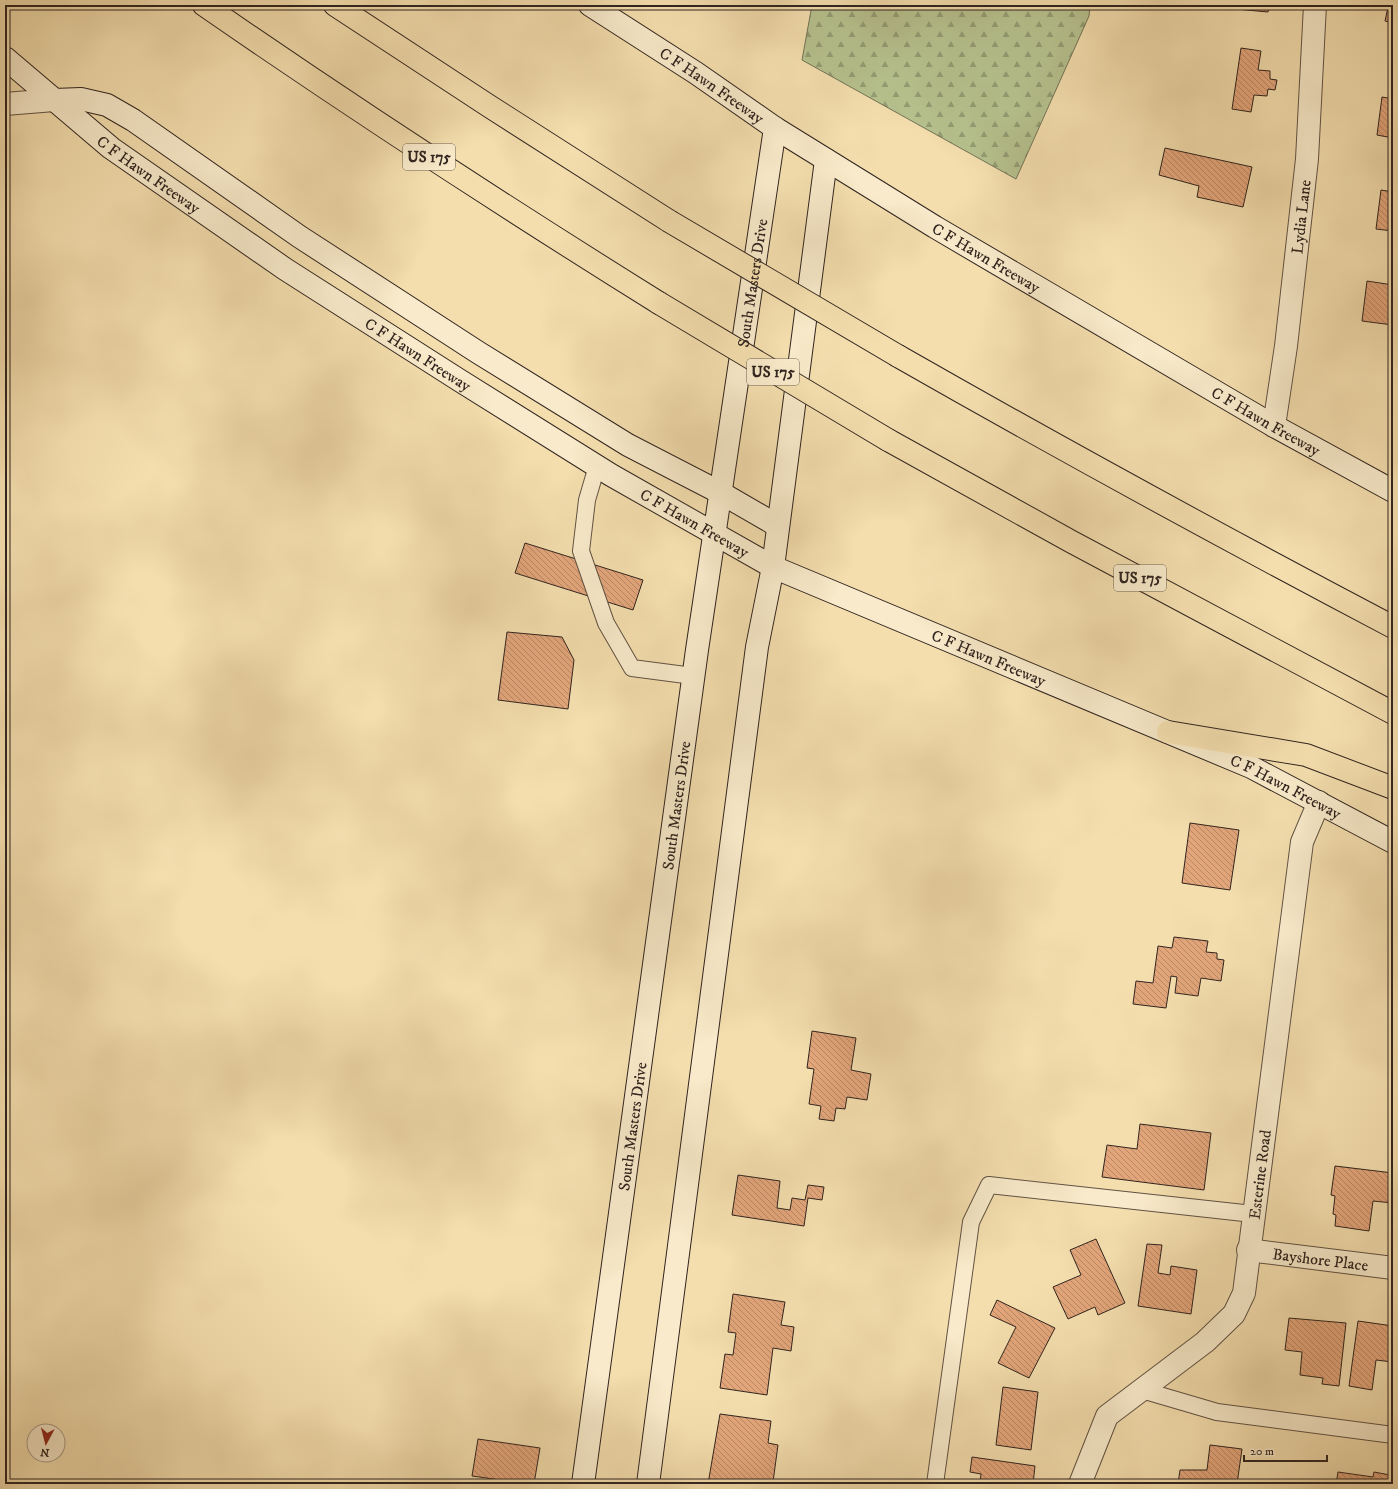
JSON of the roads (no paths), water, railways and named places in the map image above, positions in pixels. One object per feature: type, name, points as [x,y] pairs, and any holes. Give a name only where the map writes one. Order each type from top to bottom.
[{"type":"highway","name":"US 175","points":[[204,5],[318,84],[481,191],[659,303],[888,440],[1072,542],[1393,713]]},
{"type":"highway","points":[[335,5],[668,221],[898,356],[1053,444],[1198,524],[1393,627]]},
{"type":"highway","points":[[1168,732],[1306,755],[1393,788]]},
{"type":"main road","name":"C F Hawn Freeway","points":[[590,5],[696,73],[775,128],[935,227],[1274,426],[1393,491]]},
{"type":"main road","name":"Lydia Lane","points":[[1274,426],[1286,346],[1307,158],[1315,5]]},
{"type":"main road","name":"C F Hawn Freeway","points":[[5,58],[111,148],[285,269],[597,466],[772,567],[1251,767],[1393,842]]},
{"type":"main road","name":"C F Hawn Freeway","points":[[54,100],[81,99],[107,105],[133,120],[300,236],[479,353],[628,445],[721,493],[778,526]]},
{"type":"main road","points":[[5,104],[54,100]]},
{"type":"main road","name":"South Masters Drive","points":[[583,1484],[693,676],[775,128]]},
{"type":"main road","points":[[648,1484],[756,655],[778,526],[826,160]]},
{"type":"main road","name":"Esterine Road","points":[[1080,1484],[1107,1416],[1205,1342],[1234,1314],[1244,1293],[1248,1250],[1302,842],[1319,802]]},
{"type":"main road","name":"Bayshore Place","points":[[1248,1250],[1393,1268]]},
{"type":"lane","points":[[597,466],[586,500],[581,551],[606,623],[632,668],[693,676]]},
{"type":"lane","points":[[935,1484],[971,1222],[989,1184],[1253,1214]]},
{"type":"lane","points":[[1142,1390],[1217,1412],[1393,1435]]}]
